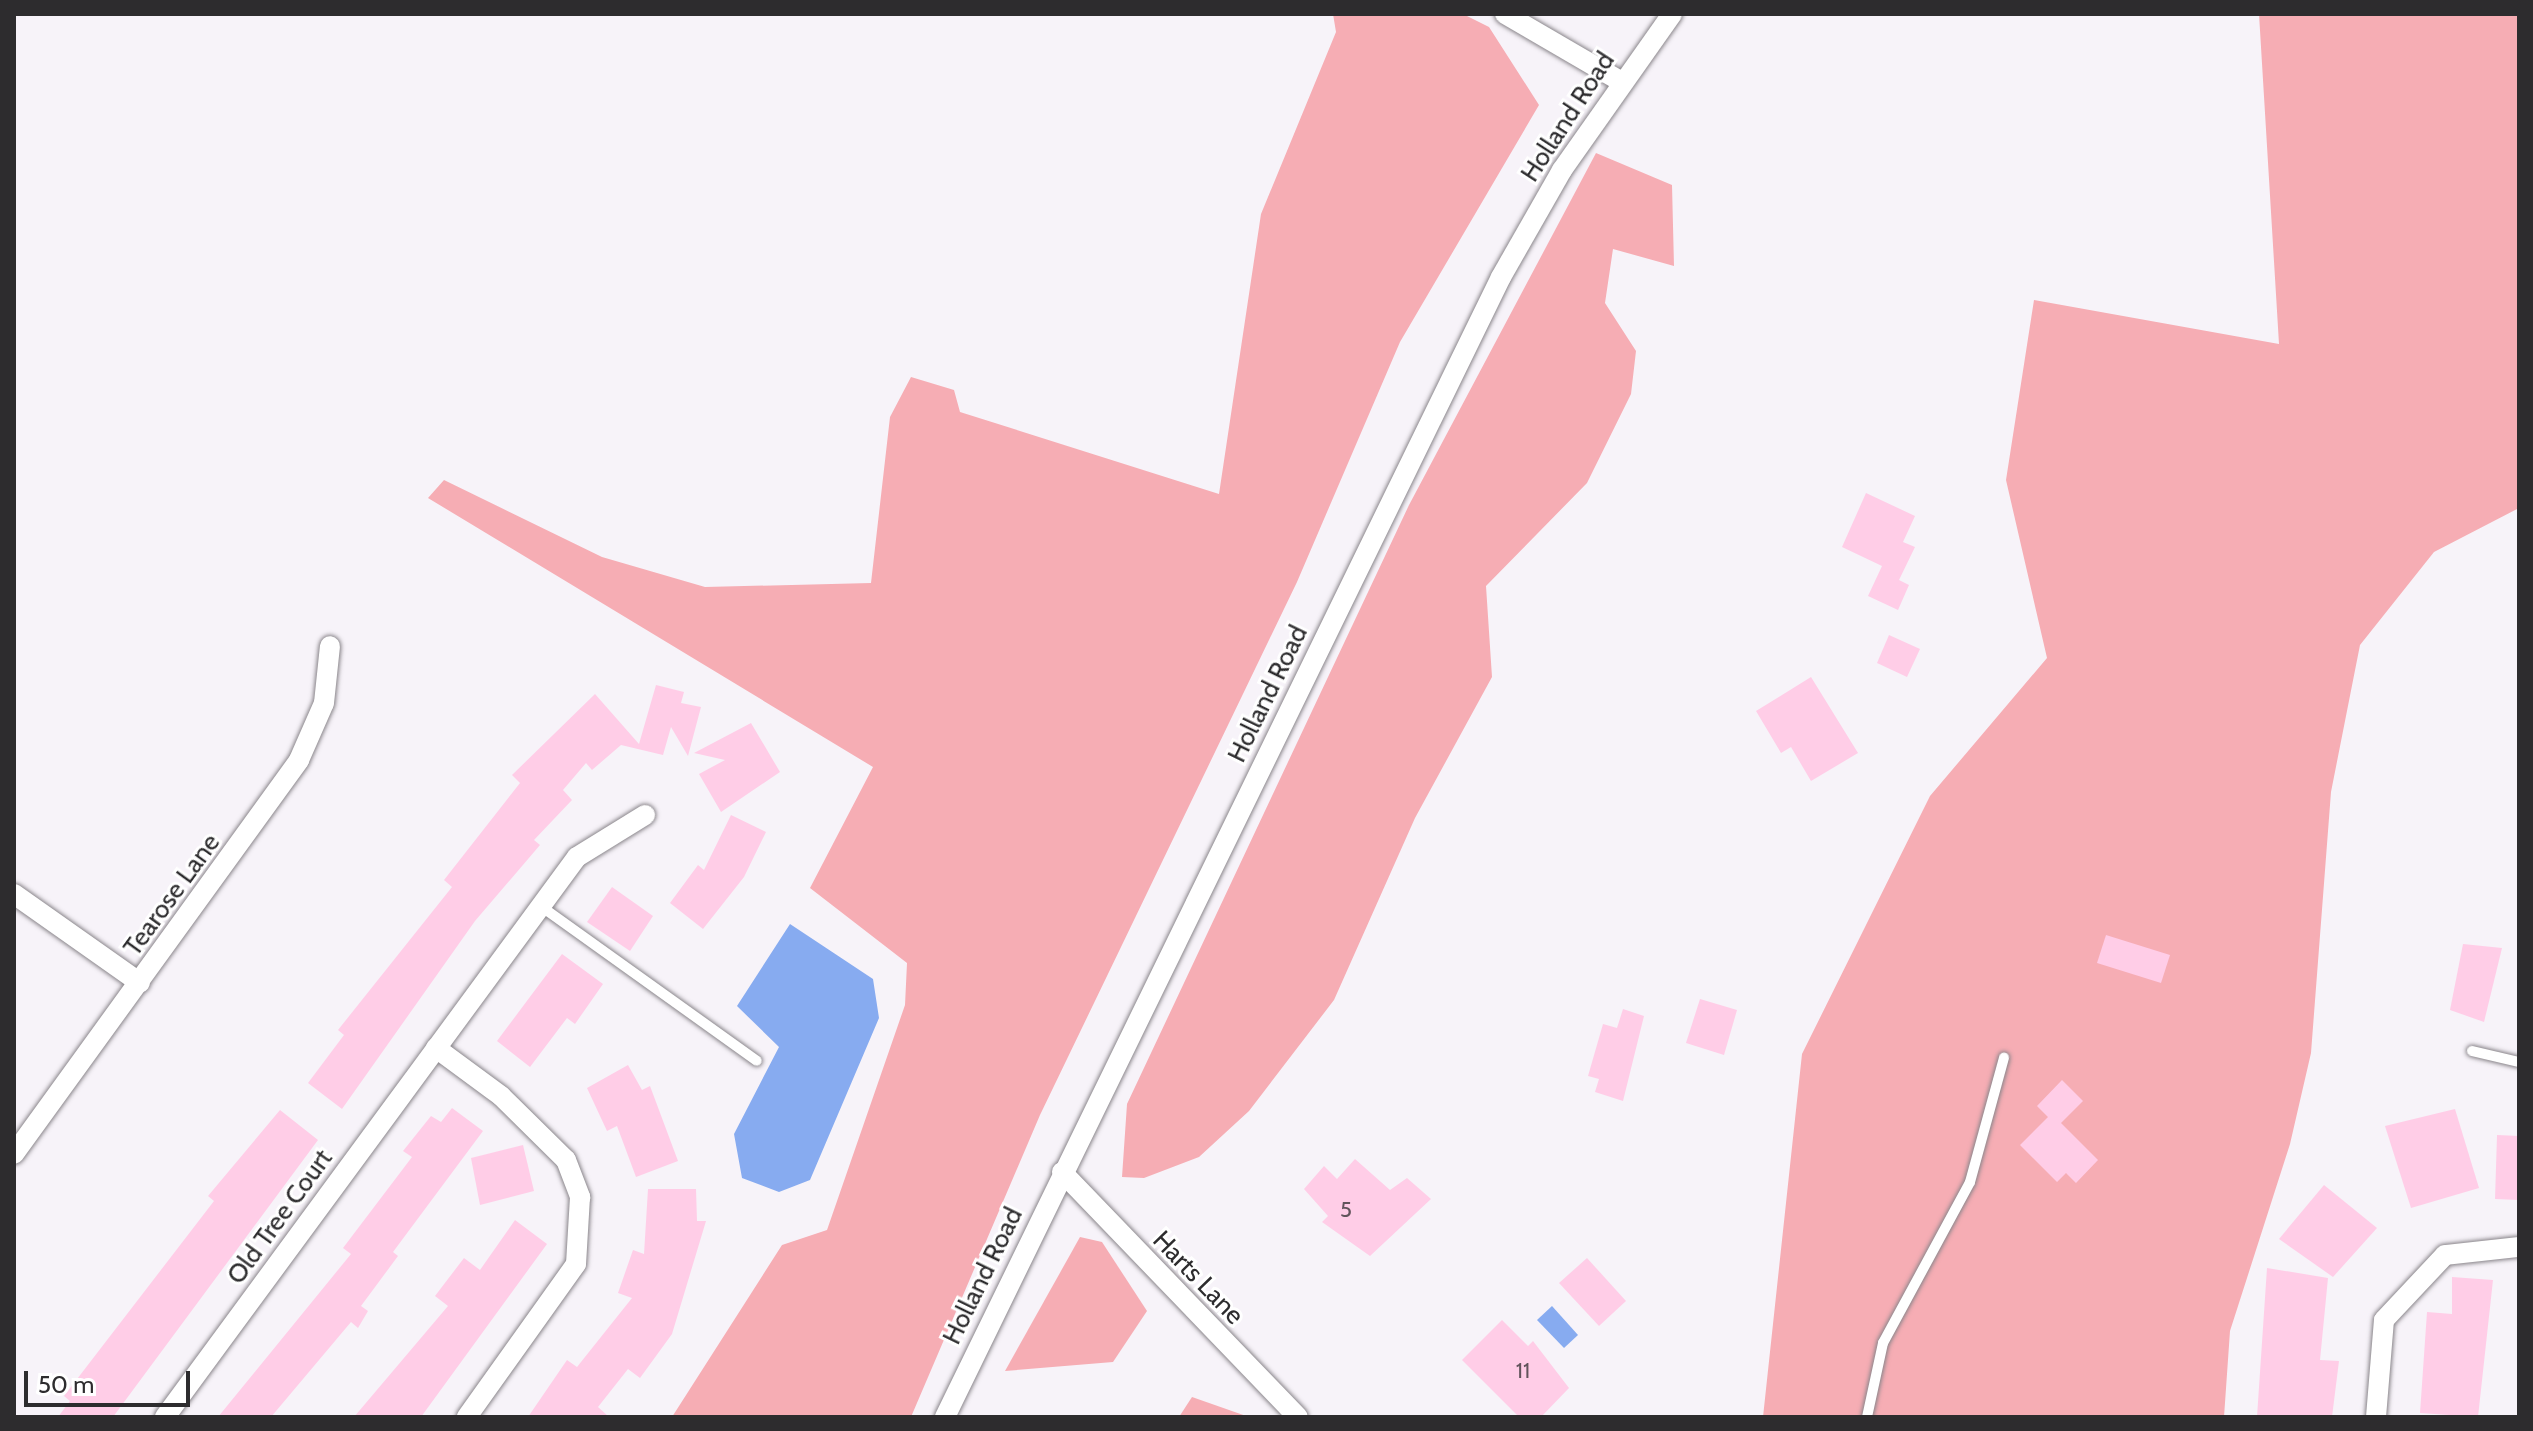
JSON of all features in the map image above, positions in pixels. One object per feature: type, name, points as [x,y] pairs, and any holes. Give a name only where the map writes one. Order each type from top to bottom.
[{"type":"street","points":[[1505,14],[1620,81]]},
{"type":"street","name":"Holland Road","points":[[945,1417],[1501,277],[1620,81],[1672,14]]},
{"type":"street","name":"Tearose Lane","points":[[14,1154],[299,760],[324,703],[330,646]]},
{"type":"street","name":"Old Tree Court","points":[[165,1417],[577,857],[645,815]]},
{"type":"street","points":[[14,894],[140,983]]},
{"type":"street","points":[[436,1048],[501,1096],[566,1160],[580,1197],[576,1264],[467,1417]]},
{"type":"street","name":"Harts Lane","points":[[1062,1172],[1298,1417]]},
{"type":"street","points":[[2376,1417],[2384,1320],[2445,1255],[2519,1247]]},
{"type":"lane","points":[[542,907],[757,1061]]},
{"type":"lane","points":[[2472,1051],[2519,1062]]},
{"type":"lane","points":[[1867,1417],[1883,1343],[1970,1182],[2004,1058]]},
{"type":"shaded area","points":[[1333,14],[1463,14],[1489,27],[1539,105],[1400,342],[1297,582],[1040,1115],[911,1417],[672,1417],[782,1245],[827,1230],[905,1005],[907,963],[810,888],[873,767],[428,498],[444,480],[602,557],[705,587],[871,583],[890,417],[911,377],[954,390],[960,412],[1219,494],[1261,214],[1336,32]]},
{"type":"shaded area","points":[[2259,14],[2519,14],[2519,508],[2434,552],[2360,645],[2331,792],[2311,1053],[2290,1144],[2230,1331],[2224,1417],[1763,1417],[1802,1054],[1930,796],[2047,658],[2006,480],[2034,300],[2279,344]]},
{"type":"shaded area","points":[[1596,153],[1672,185],[1674,266],[1613,249],[1605,303],[1636,351],[1631,394],[1587,483],[1486,586],[1492,677],[1415,818],[1334,1000],[1249,1111],[1199,1157],[1144,1178],[1122,1177],[1127,1104],[1409,505]]},
{"type":"shaded area","points":[[1080,1237],[1102,1242],[1147,1311],[1113,1362],[1005,1371]]},
{"type":"shaded area","points":[[1192,1397],[1249,1417],[1179,1417]]},
{"type":"water","points":[[790,924],[873,979],[879,1018],[810,1180],[779,1192],[742,1178],[734,1134],[779,1047],[737,1006]]},
{"type":"water","points":[[1552,1306],[1578,1335],[1564,1348],[1537,1320]]},
{"type":"building","points":[[1866,493],[1915,516],[1903,542],[1915,547],[1899,580],[1909,585],[1898,610],[1868,596],[1882,566],[1842,547]]},
{"type":"building","points":[[1889,635],[1920,649],[1907,677],[1877,663]]},
{"type":"building","points":[[1811,677],[1858,753],[1811,781],[1791,747],[1781,753],[1756,711]]},
{"type":"building","points":[[656,685],[684,692],[681,703],[701,707],[688,756],[671,727],[663,755],[621,745],[592,770],[586,763],[563,790],[572,800],[534,840],[540,845],[475,921],[342,1109],[308,1083],[344,1035],[338,1030],[452,887],[444,880],[520,783],[512,775],[595,694],[639,744]]},
{"type":"building","points":[[751,723],[780,772],[721,812],[699,774],[725,760],[694,753]]},
{"type":"building","points":[[731,815],[766,832],[744,877],[703,929],[670,903],[698,865],[704,870]]},
{"type":"building","points":[[612,887],[653,916],[630,951],[587,922]]},
{"type":"building","points":[[2106,935],[2170,955],[2161,983],[2097,963]]},
{"type":"building","points":[[2463,944],[2502,948],[2484,1022],[2450,1010]]},
{"type":"building","points":[[562,954],[603,984],[575,1024],[567,1018],[530,1067],[497,1041]]},
{"type":"building","points":[[1700,999],[1737,1010],[1724,1055],[1686,1043]]},
{"type":"building","points":[[1623,1009],[1644,1016],[1623,1101],[1595,1092],[1599,1079],[1588,1076],[1603,1024],[1617,1028]]},
{"type":"building","points":[[628,1065],[642,1090],[650,1086],[678,1161],[636,1177],[617,1126],[607,1131],[587,1088]]},
{"type":"building","points":[[2062,1080],[2083,1101],[2061,1123],[2098,1160],[2076,1183],[2066,1173],[2057,1182],[2020,1145],[2048,1117],[2037,1106]]},
{"type":"building","points":[[452,1108],[483,1131],[393,1252],[398,1256],[361,1306],[368,1311],[358,1328],[351,1322],[271,1417],[218,1417],[351,1254],[343,1248],[412,1157],[403,1151],[431,1116],[441,1122]]},
{"type":"building","points":[[2455,1109],[2479,1188],[2411,1208],[2385,1126]]},
{"type":"building","points":[[280,1110],[318,1140],[113,1417],[58,1417],[70,1401],[64,1396],[214,1201],[208,1196]]},
{"type":"building","points":[[2497,1135],[2519,1136],[2519,1200],[2495,1199]]},
{"type":"building","points":[[523,1145],[534,1191],[480,1205],[471,1158]]},
{"type":"building","points":[[1355,1159],[1390,1190],[1407,1178],[1431,1199],[1370,1256],[1322,1222],[1328,1216],[1304,1189],[1324,1166],[1337,1179]]},
{"type":"building","points":[[2324,1185],[2377,1228],[2333,1277],[2279,1239]]},
{"type":"building","points":[[648,1189],[696,1189],[697,1221],[706,1221],[672,1334],[640,1378],[628,1369],[598,1407],[609,1417],[528,1417],[567,1360],[577,1367],[632,1298],[618,1293],[633,1250],[644,1254]]},
{"type":"building","points":[[515,1220],[547,1244],[421,1417],[354,1417],[448,1306],[435,1296],[464,1258],[480,1270]]},
{"type":"building","points":[[1587,1258],[1626,1301],[1599,1326],[1559,1283]]},
{"type":"building","points":[[2267,1268],[2328,1278],[2320,1360],[2339,1361],[2332,1417],[2257,1417]]},
{"type":"building","points":[[2452,1277],[2493,1280],[2478,1417],[2420,1413],[2427,1312],[2452,1314]]},
{"type":"building","points":[[1502,1320],[1528,1346],[1533,1341],[1569,1388],[1541,1417],[1519,1417],[1462,1360]]}]
